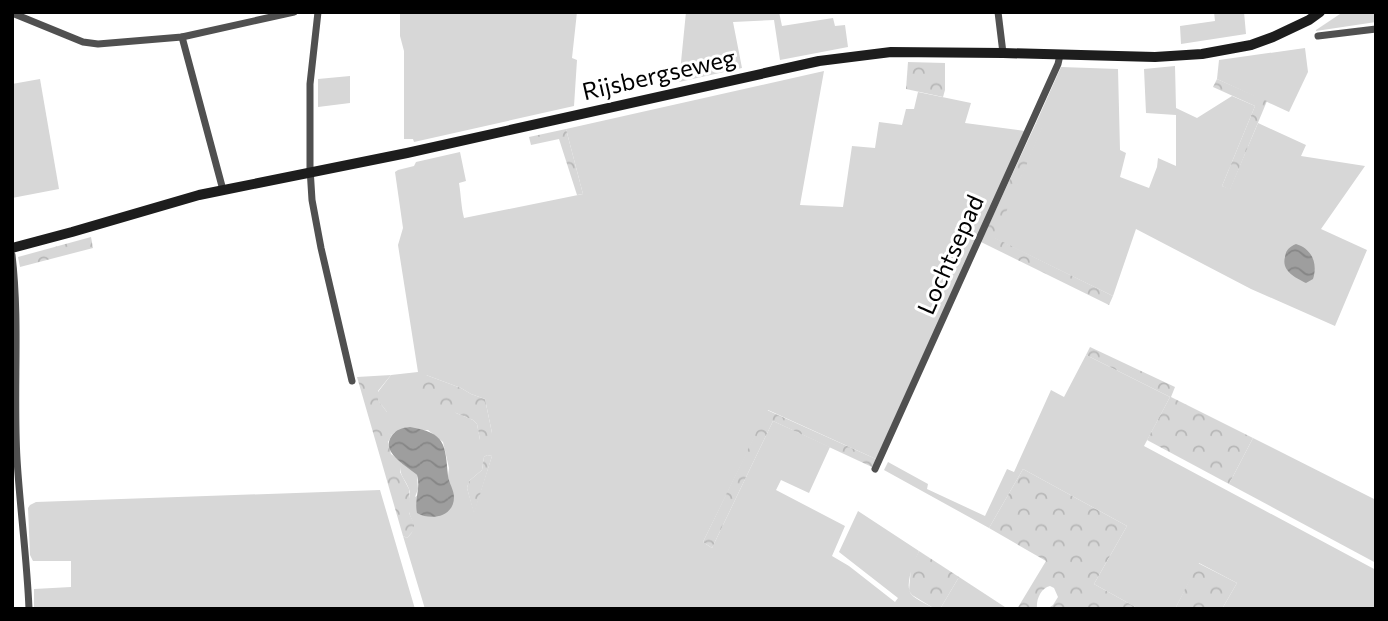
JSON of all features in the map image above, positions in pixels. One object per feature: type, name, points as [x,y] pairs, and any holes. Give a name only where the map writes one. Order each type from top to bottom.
[{"type":"main road","name":"Rijsbergseweg","points":[[12,248],[175,201],[383,158],[819,61],[891,52],[1155,57],[1202,54],[1251,45],[1309,20],[1320,12]]},
{"type":"street","points":[[12,13],[88,43],[104,44],[182,37],[293,12]]},
{"type":"street","points":[[318,12],[310,83],[310,172],[321,248],[352,381]]},
{"type":"street","points":[[998,12],[1003,53]]},
{"type":"street","points":[[1318,36],[1376,29]]},
{"type":"street","points":[[182,37],[223,190]]},
{"type":"street","name":"Lochtsepad","points":[[875,469],[1060,55]]},
{"type":"street","points":[[12,255],[17,348],[17,457],[29,609]]},
{"type":"green space","points":[[400,12],[577,12],[572,58],[577,60],[574,106],[414,142],[413,139],[404,139],[404,51],[400,36]]},
{"type":"green space","points":[[686,12],[779,12],[782,26],[833,18],[835,26],[845,25],[848,47],[780,60],[774,20],[733,22],[742,68],[679,82]]},
{"type":"green space","points":[[1214,12],[1244,12],[1246,34],[1181,44],[1180,26],[1215,21]]},
{"type":"green space","points":[[1343,12],[1376,12],[1376,22],[1316,31]]},
{"type":"green space","points":[[1305,48],[1308,72],[1289,112],[1217,79],[1219,60]]},
{"type":"green space","points":[[908,62],[945,63],[943,97],[906,89]]},
{"type":"green space","points":[[1175,66],[1176,108],[1197,118],[1232,96],[1255,106],[1222,186],[1230,189],[1258,123],[1306,145],[1301,156],[1365,166],[1321,229],[1367,250],[1335,326],[1251,289],[1136,229],[1113,296],[994,238],[1042,127],[1036,123],[1061,67],[1118,69],[1120,150],[1126,153],[1120,177],[1149,188],[1158,158],[1176,166],[1176,115],[1146,113],[1144,69]]},
{"type":"green space","points":[[824,71],[800,205],[843,207],[852,146],[875,148],[879,122],[902,125],[906,109],[914,109],[918,92],[971,103],[965,123],[1025,131],[876,459],[768,410],[703,542],[712,548],[773,421],[830,447],[809,493],[781,480],[776,490],[845,526],[832,556],[895,602],[898,598],[839,552],[858,511],[919,551],[911,572],[909,590],[916,598],[935,609],[425,609],[403,536],[407,538],[412,532],[413,522],[409,509],[410,492],[401,473],[401,466],[402,462],[417,475],[418,489],[415,497],[448,476],[449,468],[443,442],[428,430],[395,432],[392,435],[387,433],[387,412],[378,400],[378,392],[391,375],[418,372],[398,245],[403,228],[395,172],[414,166],[416,162],[460,152],[466,181],[459,183],[464,218],[583,194],[566,129]],"holes":[[[426,375],[485,399],[492,433],[480,440],[477,424],[456,413]],[[492,456],[474,512],[467,488],[469,481],[482,470],[484,457]]]},
{"type":"green space","points":[[350,76],[350,103],[318,107],[318,79]]},
{"type":"green space","points":[[40,79],[59,189],[12,198],[12,84]]},
{"type":"green space","points":[[1217,79],[1267,101],[1230,190],[1222,186],[1255,106],[1213,87]]},
{"type":"green space","points":[[1036,123],[1043,126],[995,238],[1113,296],[1109,305],[981,242]]},
{"type":"green space","points":[[566,129],[583,194],[577,195],[559,139],[531,145],[529,137]]},
{"type":"green space","points":[[91,237],[93,248],[20,267],[18,257]]},
{"type":"green space","points":[[1090,347],[1175,387],[1171,397],[1253,438],[1229,484],[1147,440],[1170,397],[1086,355]]},
{"type":"green space","points":[[1086,355],[1170,397],[1144,446],[1376,570],[1376,609],[1222,609],[1237,583],[1199,563],[1175,609],[1139,609],[1094,584],[1127,526],[1023,469],[989,528],[884,470],[888,462],[928,484],[927,489],[985,516],[1007,469],[1014,472],[1051,390],[1064,397]]},
{"type":"green space","points":[[391,375],[378,391],[378,400],[387,412],[387,432],[392,435],[388,442],[391,454],[402,462],[400,472],[409,489],[409,513],[414,530],[407,538],[403,536],[357,377]]},
{"type":"green space","points":[[426,375],[485,399],[491,438],[485,442],[480,440],[477,424],[473,420],[429,402],[419,390]]},
{"type":"green space","points":[[767,410],[876,459],[872,467],[773,421],[712,548],[703,542]]},
{"type":"green space","points":[[1253,438],[1376,500],[1376,563],[1229,484]]},
{"type":"green space","points":[[492,456],[474,514],[467,488],[469,481],[482,470],[484,457]]},
{"type":"green space","points":[[1023,469],[1127,526],[1094,584],[1139,609],[1047,609],[1058,597],[1050,586],[1040,594],[1037,609],[1017,609],[1046,561],[989,528]]},
{"type":"green space","points":[[380,490],[415,609],[34,609],[34,589],[71,587],[71,561],[33,561],[30,555],[28,508],[36,502]]},
{"type":"green space","points":[[919,551],[959,577],[940,609],[935,609],[909,591],[911,567]]},
{"type":"green space","points":[[1198,563],[1237,583],[1222,609],[1175,609]]},
{"type":"green space","points":[[959,577],[1008,609],[940,609]]},
{"type":"water","points":[[1296,244],[1310,253],[1314,262],[1313,279],[1306,283],[1290,273],[1285,266],[1286,252]]},
{"type":"water","points":[[410,427],[431,433],[444,448],[454,497],[450,509],[441,516],[429,517],[417,513],[417,475],[396,459],[389,448],[393,434],[399,429]]}]
